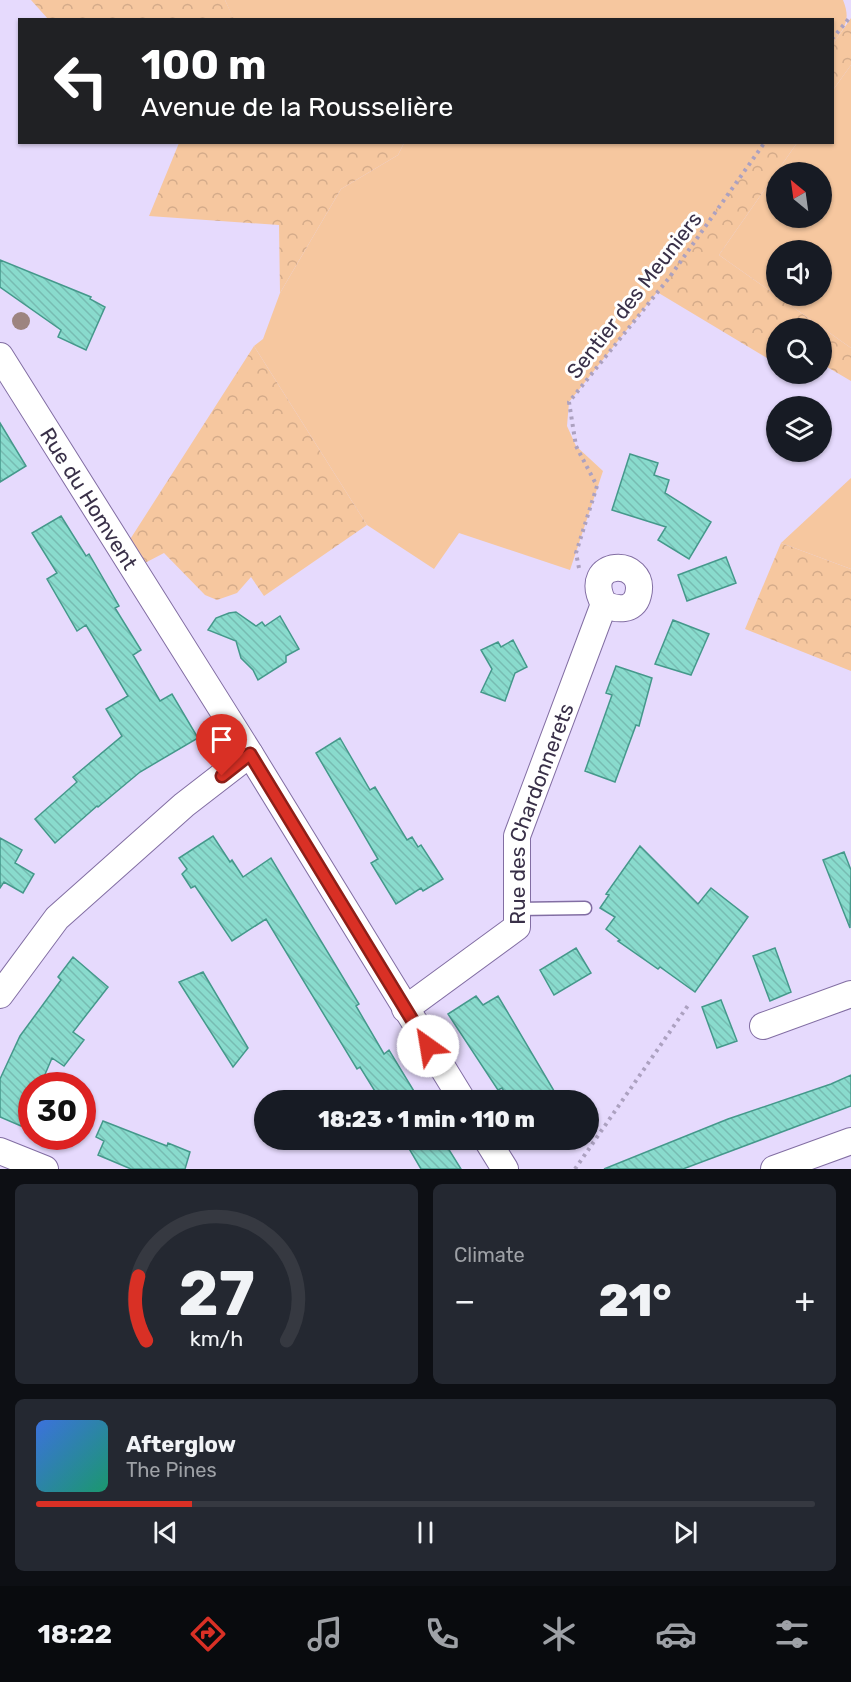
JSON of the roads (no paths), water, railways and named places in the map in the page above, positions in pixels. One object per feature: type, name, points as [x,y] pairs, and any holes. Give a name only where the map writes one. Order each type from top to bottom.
[{"type":"street","name":"Rue du Homvent","points":[[0,356],[250,754],[456,1090]]},
{"type":"street","name":"Rue des Chardonnerets","points":[[405,1009],[517,927],[517,836],[604,604]]},
{"type":"street","points":[[0,995],[57,918],[184,805],[250,754]]},
{"type":"street","points":[[763,1026],[851,994]]},
{"type":"street","points":[[774,1169],[851,1141]]},
{"type":"street","points":[[493,1150],[505,1169]]},
{"type":"street","points":[[0,1151],[45,1169]]},
{"type":"lane","points":[[517,909],[585,908]]}]
